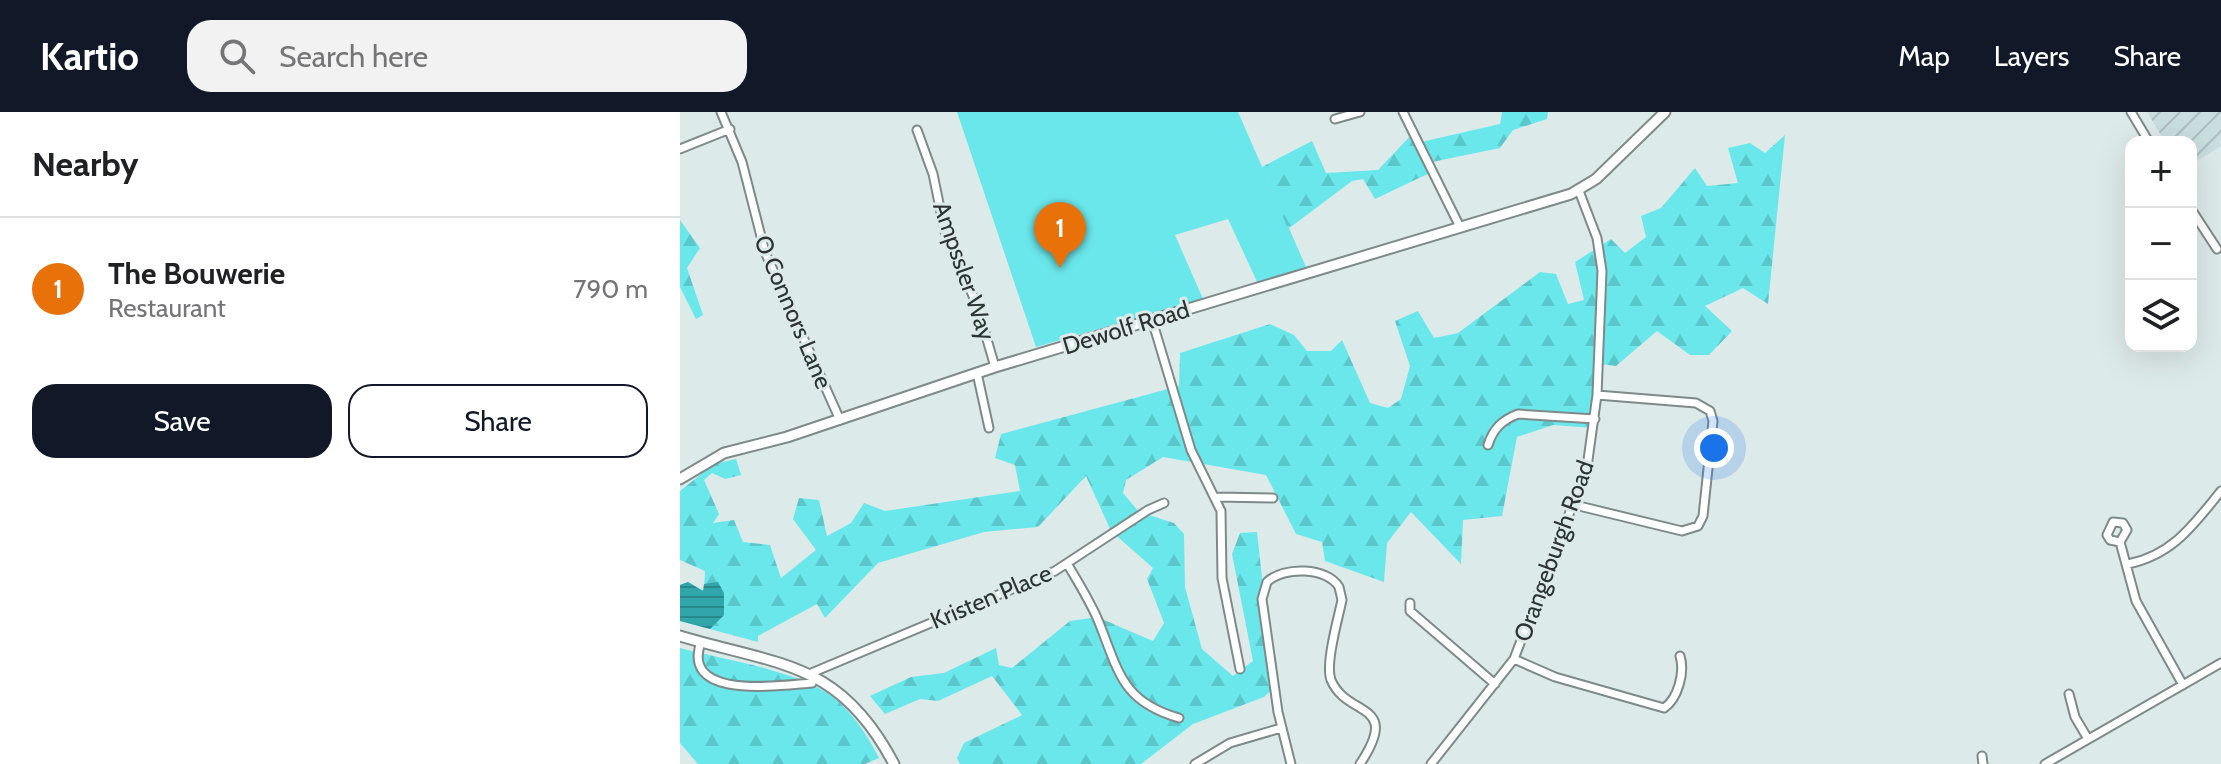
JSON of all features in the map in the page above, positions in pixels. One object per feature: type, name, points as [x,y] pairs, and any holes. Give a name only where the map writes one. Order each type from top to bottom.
[{"type":"main road","points":[[1579,191],[1596,179],[1665,112]]},
{"type":"main road","name":"Dewolf Road","points":[[680,479],[724,453],[840,420],[995,367],[1579,191]]},
{"type":"main road","points":[[680,636],[794,666],[839,691],[860,710],[894,764]]},
{"type":"street","name":"O Connors Lane","points":[[721,112],[730,129],[765,252],[840,420]]},
{"type":"street","points":[[1335,119],[1360,112]]},
{"type":"street","points":[[1403,112],[1460,227]]},
{"type":"street","points":[[1649,112],[1657,120]]},
{"type":"street","points":[[2131,112],[2145,136]]},
{"type":"street","points":[[680,149],[730,129]]},
{"type":"street","name":"Ampssler Way","points":[[917,130],[933,174],[945,232],[977,305],[995,367]]},
{"type":"street","name":"Orangeburgh Road","points":[[1431,764],[1514,659],[1587,467],[1597,395],[1602,271],[1597,238],[1579,191]]},
{"type":"street","points":[[2197,218],[2217,249]]},
{"type":"street","points":[[1152,320],[1191,450],[1221,511],[1222,578],[1240,669]]},
{"type":"street","points":[[977,373],[989,428]]},
{"type":"street","points":[[1575,505],[1682,531],[1693,529],[1703,516],[1713,421],[1710,411],[1696,403],[1597,395]]},
{"type":"street","points":[[1488,445],[1491,433],[1518,414],[1595,419]]},
{"type":"street","points":[[2128,564],[2149,560],[2176,543],[2221,491]]},
{"type":"street","points":[[1216,497],[1273,498]]},
{"type":"street","name":"Kristen Place","points":[[701,642],[696,657],[700,667],[723,683],[751,687],[811,678],[1068,565],[1148,510],[1164,503]]},
{"type":"street","points":[[2120,542],[2136,601],[2183,685]]},
{"type":"street","points":[[1068,565],[1100,623],[1119,676],[1144,703],[1179,718]]},
{"type":"street","points":[[1291,764],[1281,728],[1262,593],[1267,582],[1277,575],[1303,573],[1326,575],[1336,582],[1341,594],[1330,676],[1339,691],[1367,712],[1374,722],[1374,740],[1360,764]]},
{"type":"street","points":[[1410,603],[1410,611],[1495,684]]},
{"type":"street","points":[[1514,659],[1555,677],[1664,708],[1672,700],[1683,667],[1680,656]]},
{"type":"street","points":[[2045,764],[2221,663]]},
{"type":"street","points":[[2069,694],[2075,717],[2088,739]]},
{"type":"street","points":[[1195,764],[1230,743],[1281,728]]},
{"type":"shaded area","points":[[2147,112],[2221,112],[2221,146],[2197,161],[2197,136],[2161,136]]},
{"type":"shaded area","points":[[688,582],[703,591],[704,584],[718,582],[724,593],[724,615],[710,629],[680,621],[680,585]]},
{"type":"green space","points":[[957,112],[1238,112],[1306,267],[1258,284],[1228,219],[1175,235],[1203,299],[1036,347]]},
{"type":"green space","points":[[1502,112],[1548,112],[1547,119],[1513,130],[1500,148],[1432,162],[1436,170],[1375,199],[1363,179],[1352,181],[1288,229],[1262,167],[1312,141],[1326,173],[1378,170],[1415,131],[1421,142],[1500,124]]},
{"type":"green space","points":[[1785,135],[1768,304],[1743,288],[1705,306],[1732,331],[1709,355],[1690,355],[1657,331],[1616,366],[1600,364],[1592,428],[1553,425],[1517,437],[1502,516],[1463,520],[1461,564],[1411,512],[1387,543],[1384,582],[1325,561],[1322,542],[1296,534],[1266,475],[1163,457],[1126,480],[1123,493],[1139,512],[1174,523],[1184,534],[1185,587],[1202,649],[1233,676],[1253,661],[1232,554],[1240,533],[1257,532],[1274,688],[1264,697],[1193,724],[1141,764],[960,764],[957,758],[964,743],[1022,715],[992,676],[938,701],[920,699],[885,714],[870,696],[911,677],[944,673],[996,648],[999,665],[1012,668],[1070,621],[1097,617],[1153,641],[1164,623],[1147,579],[1153,568],[1111,531],[1086,476],[1038,527],[984,532],[878,563],[825,618],[817,604],[758,636],[758,642],[680,621],[680,585],[688,582],[704,591],[705,571],[680,560],[680,491],[714,464],[736,459],[741,475],[725,479],[712,473],[704,480],[719,514],[713,523],[734,520],[743,542],[770,545],[781,578],[816,550],[793,519],[799,498],[819,500],[827,536],[851,523],[864,503],[885,511],[1020,491],[1015,465],[995,458],[1001,434],[1179,386],[1180,353],[1270,324],[1294,335],[1307,351],[1331,351],[1342,340],[1370,403],[1388,408],[1401,399],[1410,366],[1395,321],[1418,311],[1434,338],[1458,333],[1540,272],[1556,274],[1568,304],[1584,300],[1575,262],[1611,239],[1625,253],[1646,237],[1641,216],[1661,208],[1695,168],[1707,186],[1738,183],[1728,148],[1750,143],[1765,153]]},
{"type":"green space","points":[[680,220],[700,248],[687,268],[703,315],[696,319],[680,287]]},
{"type":"green space","points":[[680,648],[786,674],[824,691],[851,715],[879,758],[865,764],[698,764],[680,743]]},
{"type":"place","name":"The Bouwerie","points":[[1060,268]]}]
